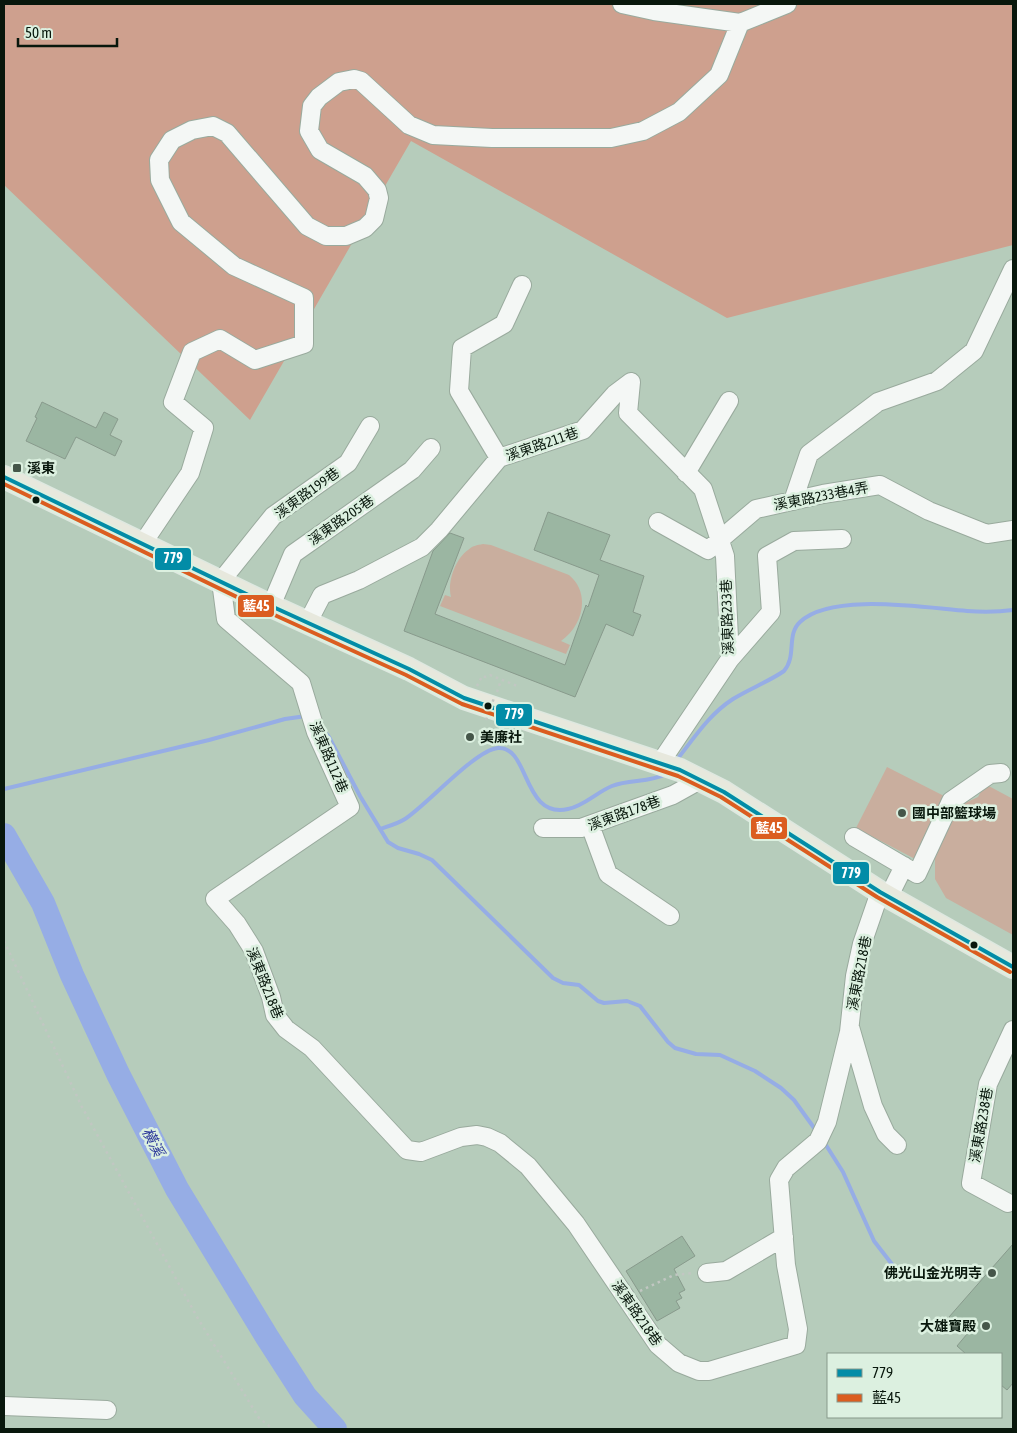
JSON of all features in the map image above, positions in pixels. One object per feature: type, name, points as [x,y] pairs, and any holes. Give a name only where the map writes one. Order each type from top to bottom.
[{"type":"main road","points":[[4,477],[271,606],[409,668],[464,698],[669,766],[700,780],[724,792],[885,894],[1013,967]]},
{"type":"street","points":[[622,4],[654,11],[740,23],[788,4]]},
{"type":"street","points":[[143,543],[190,473],[204,428],[173,402],[192,352],[220,339],[255,360],[304,344],[304,298],[234,266],[181,222],[160,180],[159,160],[172,140],[192,130],[213,126],[227,133],[307,226],[326,236],[346,236],[365,228],[374,218],[379,198],[377,190],[365,176],[320,150],[309,131],[312,106],[318,97],[339,82],[354,79],[361,81],[409,125],[433,135],[492,138],[611,138],[643,131],[679,112],[719,74],[740,23]]},
{"type":"street","points":[[792,501],[809,454],[878,402],[937,381],[974,351],[1013,269]]},
{"type":"street","points":[[499,458],[459,391],[462,348],[504,324],[522,285]]},
{"type":"street","name":"溪東路211巷","points":[[308,622],[322,595],[359,580],[422,547],[499,458],[583,430],[614,394],[631,382],[628,413],[703,489],[720,541]]},
{"type":"street","points":[[686,473],[729,401]]},
{"type":"street","name":"溪東路199巷","points":[[221,581],[273,516],[348,463],[370,426]]},
{"type":"street","name":"溪東路205巷","points":[[271,606],[293,554],[412,470],[431,448]]},
{"type":"street","name":"溪東路233巷4弄","points":[[720,541],[756,509],[823,494],[880,485],[929,512],[987,534],[1013,530]]},
{"type":"street","points":[[658,522],[708,550],[720,541]]},
{"type":"street","points":[[730,659],[771,612],[766,556],[794,541],[842,539]]},
{"type":"street","name":"溪東路233巷","points":[[669,766],[730,659],[725,556],[720,541]]},
{"type":"street","name":"溪東路112巷","points":[[215,899],[350,806],[316,732],[302,683],[226,618],[221,581]]},
{"type":"street","points":[[854,837],[917,874],[952,801],[990,774],[1001,773]]},
{"type":"street","name":"溪東路178巷","points":[[543,828],[581,828],[673,795],[700,780]]},
{"type":"street","points":[[590,825],[608,874],[670,916]]},
{"type":"street","name":"溪東路218巷","points":[[215,899],[237,924],[254,951],[271,997],[275,1015],[286,1029],[312,1048],[407,1150],[421,1152],[461,1137],[477,1135],[500,1143],[528,1166],[576,1224],[658,1346],[679,1363],[699,1371],[709,1371],[796,1346],[798,1329],[786,1264],[779,1180],[786,1168],[820,1137],[830,1113],[850,1024],[855,976],[862,944],[885,894],[904,866]]},
{"type":"street","points":[[850,1024],[874,1106],[886,1134],[897,1145]]},
{"type":"street","name":"溪東路238巷","points":[[1008,1202],[971,1182],[988,1084],[1013,1030]]},
{"type":"street","points":[[707,1273],[726,1271],[784,1237]]},
{"type":"street","points":[[4,1406],[107,1410]]},
{"type":"path","points":[[479,680],[482,676],[490,675],[520,687]]},
{"type":"path","points":[[486,720],[494,698]]},
{"type":"path","points":[[4,941],[82,1107],[183,1290],[259,1418],[273,1429]]},
{"type":"path","points":[[626,1298],[674,1274],[707,1273]]},
{"type":"shaded area","points":[[4,4],[1013,4],[1013,245],[727,318],[411,141],[250,420],[4,185]]},
{"type":"shaded area","points":[[483,544],[491,545],[569,575],[576,582],[582,600],[582,609],[575,627],[561,641],[570,645],[566,654],[440,606],[445,595],[451,597],[451,578],[459,559],[471,548]]},
{"type":"shaded area","name":"國中部籃球場","points":[[887,767],[948,798],[917,860],[856,828]]},
{"type":"shaded area","points":[[985,784],[1013,799],[1013,935],[946,898],[935,879],[935,853],[951,816],[965,803],[978,797]]},
{"type":"building","points":[[42,402],[96,428],[104,412],[118,419],[110,435],[122,441],[115,456],[76,437],[65,459],[26,441]]},
{"type":"building","points":[[548,512],[610,535],[600,560],[644,576],[633,612],[641,615],[633,636],[606,624],[575,697],[404,631],[433,551],[450,533],[464,538],[435,614],[565,665],[586,605],[588,607],[599,575],[534,550]]},
{"type":"building","points":[[682,1236],[695,1256],[674,1269],[685,1290],[679,1293],[682,1298],[676,1301],[680,1308],[657,1321],[626,1271]]},
{"type":"building","name":"佛光山金光明寺","points":[[1013,1244],[1013,1383],[1007,1390],[1002,1386],[1002,1353],[965,1353],[957,1346],[967,1334],[949,1317]]},
{"type":"waterway","points":[[675,762],[701,728],[724,705],[784,671],[790,659],[793,633],[796,627],[814,613],[833,607],[880,604],[973,611],[1013,610]]},
{"type":"waterway","points":[[4,789],[209,740],[285,719],[306,716]]},
{"type":"waterway","points":[[323,730],[329,737],[360,796],[388,842],[398,848],[432,860],[553,978],[563,983],[579,985],[598,1001],[604,1003],[627,1001],[640,1006],[668,1042],[675,1048],[696,1054],[720,1055],[755,1071],[781,1088],[794,1100],[817,1132]]},
{"type":"waterway","points":[[380,829],[405,819],[477,758],[488,751],[498,748],[508,750],[516,758],[534,794],[542,803],[553,809],[574,807],[612,786],[653,779],[666,774]]},
{"type":"waterway","name":"橫溪","points":[[4,835],[43,903],[72,975],[118,1074],[177,1189],[305,1396],[335,1429]]},
{"type":"waterway","points":[[824,1142],[843,1172],[874,1241],[898,1272]]},
{"type":"transit line","name":"779","points":[[4,477],[271,606],[409,669],[464,698],[680,770],[724,792],[880,892],[1013,967]]},
{"type":"transit line","name":"藍45","points":[[4,484],[268,612],[406,675],[462,704],[678,776],[721,797],[877,897],[1010,972]]},
{"type":"place","name":"溪東","points":[[17,468]]},
{"type":"place","name":"美廉社","points":[[470,737]]},
{"type":"place","name":"國中部籃球場","points":[[902,813]]},
{"type":"place","name":"佛光山金光明寺","points":[[992,1273]]},
{"type":"place","name":"大雄寶殿","points":[[986,1326]]}]
